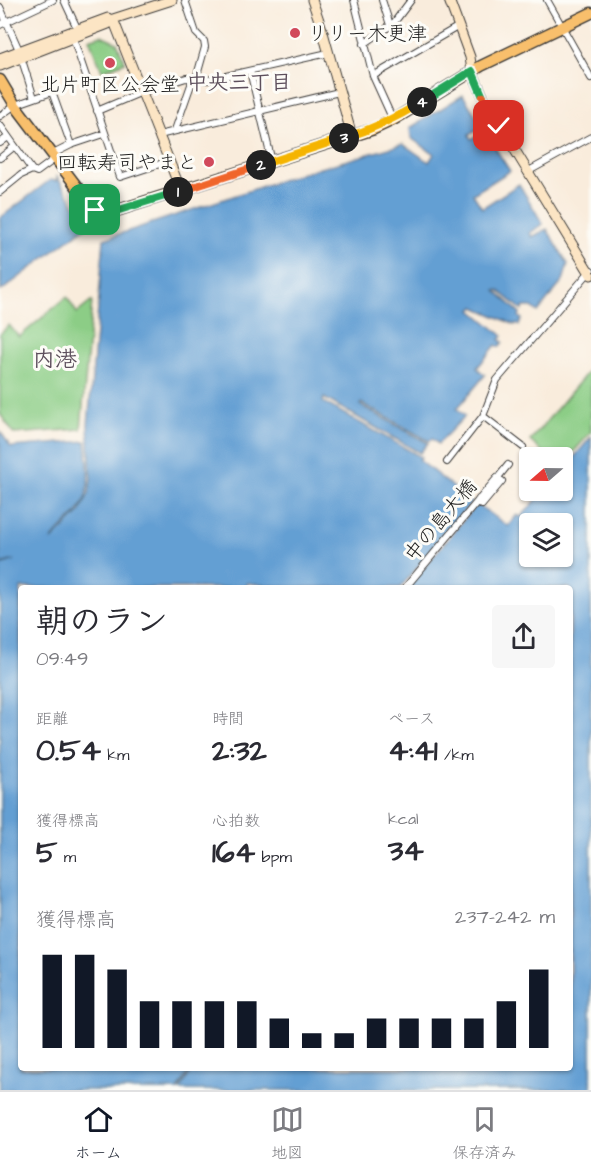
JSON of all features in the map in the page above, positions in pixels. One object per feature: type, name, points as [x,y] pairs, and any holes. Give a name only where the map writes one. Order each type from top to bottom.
[{"type":"main road","points":[[0,80],[15,105],[93,208],[106,214],[352,136],[393,120],[472,71],[591,13]]},
{"type":"street","points":[[0,25],[54,0]]},
{"type":"street","points":[[64,0],[77,28]]},
{"type":"street","points":[[0,58],[72,38],[113,20],[172,0]]},
{"type":"street","points":[[175,130],[205,47],[204,41],[196,33],[185,0]]},
{"type":"street","points":[[312,0],[352,136]]},
{"type":"street","points":[[354,0],[373,76],[393,120]]},
{"type":"street","points":[[382,0],[390,25]]},
{"type":"street","points":[[364,44],[390,25],[411,0]]},
{"type":"street","points":[[447,462],[483,416],[497,380],[590,273],[485,102],[472,71],[470,57],[449,0]]},
{"type":"street","points":[[547,0],[591,78]]},
{"type":"street","points":[[0,7],[20,54],[34,98]]},
{"type":"street","points":[[0,66],[20,54],[77,28],[106,18],[113,20]]},
{"type":"street","points":[[113,20],[181,191]]},
{"type":"street","points":[[373,76],[459,26]]},
{"type":"street","points":[[72,38],[120,177],[170,161]]},
{"type":"street","points":[[98,111],[142,92],[186,78],[208,80],[328,52]]},
{"type":"street","points":[[250,71],[272,162]]},
{"type":"street","points":[[0,116],[15,105],[52,92],[71,146]]},
{"type":"street","points":[[159,135],[339,92]]},
{"type":"street","points":[[0,125],[32,170]]},
{"type":"street","points":[[0,192],[21,174],[32,170],[37,172],[71,146],[104,134]]},
{"type":"street","points":[[0,143],[8,137]]},
{"type":"street","points":[[527,172],[591,137]]},
{"type":"street","points":[[0,158],[15,146]]},
{"type":"street","points":[[483,416],[524,447]]},
{"type":"street","name":"中の島大橋","points":[[497,478],[502,481],[482,506],[477,502],[508,465]]},
{"type":"street","name":"中の島大橋","points":[[408,585],[497,478]]},
{"type":"green space","points":[[101,35],[117,42],[125,62],[102,71],[89,39]]},
{"type":"green space","points":[[67,297],[77,313],[92,301],[81,429],[14,434],[0,414],[0,334],[9,325],[19,337]]},
{"type":"green space","points":[[591,368],[591,432],[573,453],[573,447],[537,447],[530,441]]},
{"type":"water","points":[[463,95],[483,127],[469,135],[471,139],[485,132],[510,171],[473,194],[482,208],[519,184],[543,224],[530,233],[532,237],[547,229],[568,264],[563,281],[538,312],[532,307],[524,307],[522,310],[498,290],[496,291],[520,313],[519,317],[522,319],[519,325],[475,307],[472,310],[503,336],[500,340],[503,342],[499,347],[496,345],[477,368],[485,375],[457,409],[465,416],[438,444],[361,403],[360,405],[428,443],[420,453],[324,398],[323,402],[421,457],[419,460],[472,502],[403,585],[247,583],[247,585],[18,585],[18,1071],[189,1071],[178,1090],[0,1090],[0,565],[15,560],[0,564],[0,431],[11,447],[86,441],[89,479],[85,498],[76,514],[51,541],[80,512],[89,493],[91,478],[88,425],[104,239],[296,175],[403,144],[429,162],[434,154],[411,138],[410,128]]},
{"type":"water","points":[[57,177],[88,225],[1,291],[0,218],[50,180],[57,181]]},
{"type":"water","points":[[591,437],[591,1090],[180,1090],[191,1071],[573,1071],[573,585],[410,585],[477,504],[508,526],[517,515],[519,516],[519,567],[573,567],[573,513],[525,513],[535,501],[573,501],[573,458]]},
{"type":"place","name":"リリー木更津","points":[[295,33]]},
{"type":"place","name":"北片町区公会堂","points":[[110,63]]},
{"type":"place","name":"回転寿司やまと","points":[[209,162]]},
{"type":"district","name":"中央三丁目","points":[[239,82]]},
{"type":"district","name":"内港","points":[[55,358]]},
{"type":"route","points":[[95,210],[106,214],[374,129],[393,120],[472,71],[485,102],[499,126]]}]
